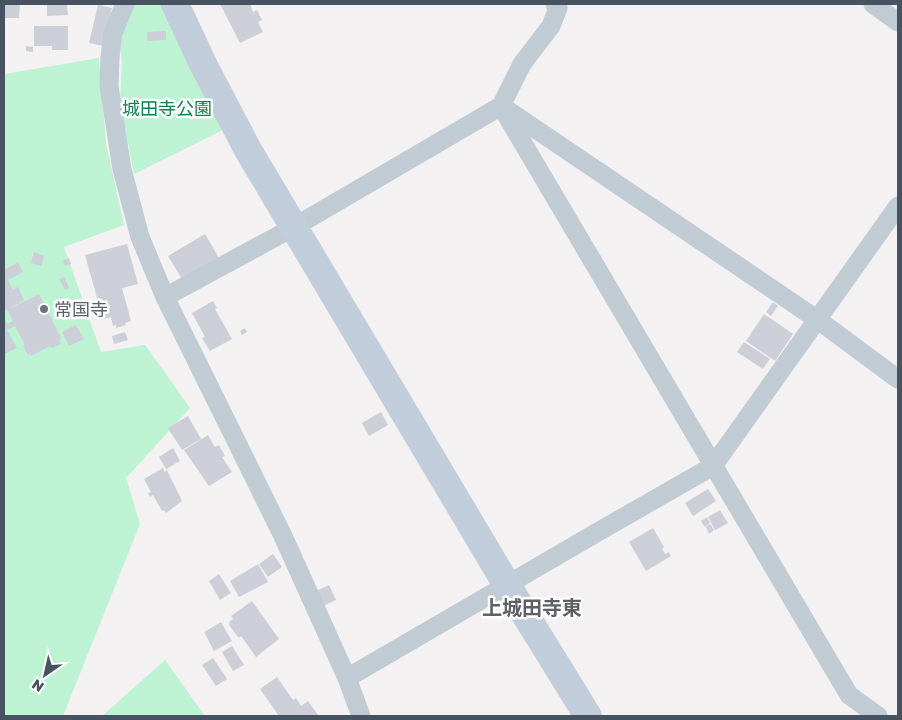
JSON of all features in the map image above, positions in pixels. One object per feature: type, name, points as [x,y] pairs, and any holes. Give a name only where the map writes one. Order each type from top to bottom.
[{"type":"street","points":[[125,4],[113,33],[110,57],[110,86],[122,169],[140,237],[165,297],[283,536],[347,678],[362,716]]},
{"type":"street","points":[[175,4],[204,66],[244,143],[507,585],[588,716]]},
{"type":"street","points":[[165,297],[294,226],[500,106],[522,64],[551,26],[558,8],[555,4]]},
{"type":"street","points":[[873,4],[898,22]]},
{"type":"street","points":[[500,106],[818,320],[898,379]]},
{"type":"street","points":[[500,106],[850,696],[878,716]]},
{"type":"street","points":[[347,678],[713,466],[898,206]]},
{"type":"street","points":[[347,678],[370,716]]},
{"type":"green space","name":"城田寺公園","points":[[133,4],[164,4],[227,128],[134,174],[120,101],[122,62],[119,36]]},
{"type":"green space","points":[[99,58],[106,143],[124,225],[64,247],[101,352],[145,345],[190,408],[126,478],[140,524],[63,716],[4,716],[4,74]]},
{"type":"green space","points":[[165,660],[205,716],[102,716]]},
{"type":"building","points":[[4,4],[20,4],[19,18],[4,18]]},
{"type":"building","points":[[220,4],[250,4],[253,12],[257,10],[262,20],[258,22],[263,32],[240,43]]},
{"type":"building","points":[[47,5],[67,5],[68,15],[47,16]]},
{"type":"building","points":[[98,5],[112,8],[104,46],[89,43]]},
{"type":"building","points":[[34,26],[68,26],[68,50],[52,50],[52,46],[34,46]]},
{"type":"building","points":[[166,31],[166,40],[147,41],[147,32]]},
{"type":"building","points":[[26,46],[33,47],[33,52],[26,51]]},
{"type":"building","points":[[205,234],[219,258],[182,279],[168,256]]},
{"type":"building","points":[[127,244],[138,284],[122,288],[131,321],[125,323],[126,325],[116,328],[116,325],[113,326],[111,317],[103,319],[85,255]]},
{"type":"building","points":[[34,252],[44,256],[41,266],[31,263]]},
{"type":"building","points":[[69,258],[71,264],[65,266],[63,261]]},
{"type":"building","points":[[18,262],[23,272],[8,280],[13,290],[18,287],[24,300],[9,309],[39,294],[61,338],[59,340],[61,344],[52,348],[50,346],[31,356],[30,354],[28,355],[23,346],[25,345],[15,326],[7,330],[17,348],[4,354],[4,317],[7,324],[13,321],[7,309],[4,311],[4,270]]},
{"type":"building","points":[[64,277],[69,288],[65,290],[59,279]]},
{"type":"building","points":[[213,301],[217,308],[215,309],[232,339],[210,351],[202,338],[205,337],[192,313]]},
{"type":"building","points":[[773,302],[778,306],[771,316],[766,312]]},
{"type":"building","points":[[764,314],[793,334],[775,361],[746,341]]},
{"type":"building","points":[[76,325],[84,339],[69,346],[62,332]]},
{"type":"building","points":[[245,328],[247,332],[242,335],[240,331]]},
{"type":"building","points":[[125,332],[128,340],[114,344],[112,336]]},
{"type":"building","points":[[744,342],[770,359],[763,369],[737,352]]},
{"type":"building","points":[[381,412],[388,425],[369,436],[362,423]]},
{"type":"building","points":[[188,416],[201,439],[182,450],[168,428]]},
{"type":"building","points":[[208,435],[215,447],[219,445],[225,456],[222,457],[232,472],[209,486],[184,450]]},
{"type":"building","points":[[173,448],[180,461],[166,469],[159,457]]},
{"type":"building","points":[[163,468],[165,472],[167,470],[182,501],[166,513],[164,510],[162,511],[153,495],[150,497],[148,493],[151,492],[144,479]]},
{"type":"building","points":[[708,489],[716,501],[693,516],[685,503]]},
{"type":"building","points":[[720,510],[728,523],[715,530],[708,517]]},
{"type":"building","points":[[707,517],[710,523],[705,527],[701,521]]},
{"type":"building","points":[[710,524],[714,530],[709,534],[706,527]]},
{"type":"building","points":[[653,528],[664,547],[662,549],[665,554],[669,552],[671,556],[646,571],[629,542]]},
{"type":"building","points":[[273,554],[282,567],[268,577],[259,564]]},
{"type":"building","points":[[258,564],[268,582],[239,597],[230,581]]},
{"type":"building","points":[[219,574],[231,593],[220,600],[209,581]]},
{"type":"building","points":[[329,585],[336,600],[323,606],[316,591]]},
{"type":"building","points":[[252,601],[279,639],[256,657],[241,636],[239,638],[229,625],[229,622],[233,619],[231,616]]},
{"type":"building","points":[[221,622],[232,641],[214,651],[204,632]]},
{"type":"building","points":[[232,646],[244,665],[233,671],[222,652]]},
{"type":"building","points":[[213,658],[227,679],[216,686],[202,665]]},
{"type":"building","points":[[277,677],[293,700],[296,698],[301,706],[308,701],[318,715],[279,716],[260,689]]},
{"type":"place","name":"常国寺","points":[[44,309]]},
{"type":"district","name":"上城田寺東","points":[[532,607]]}]
